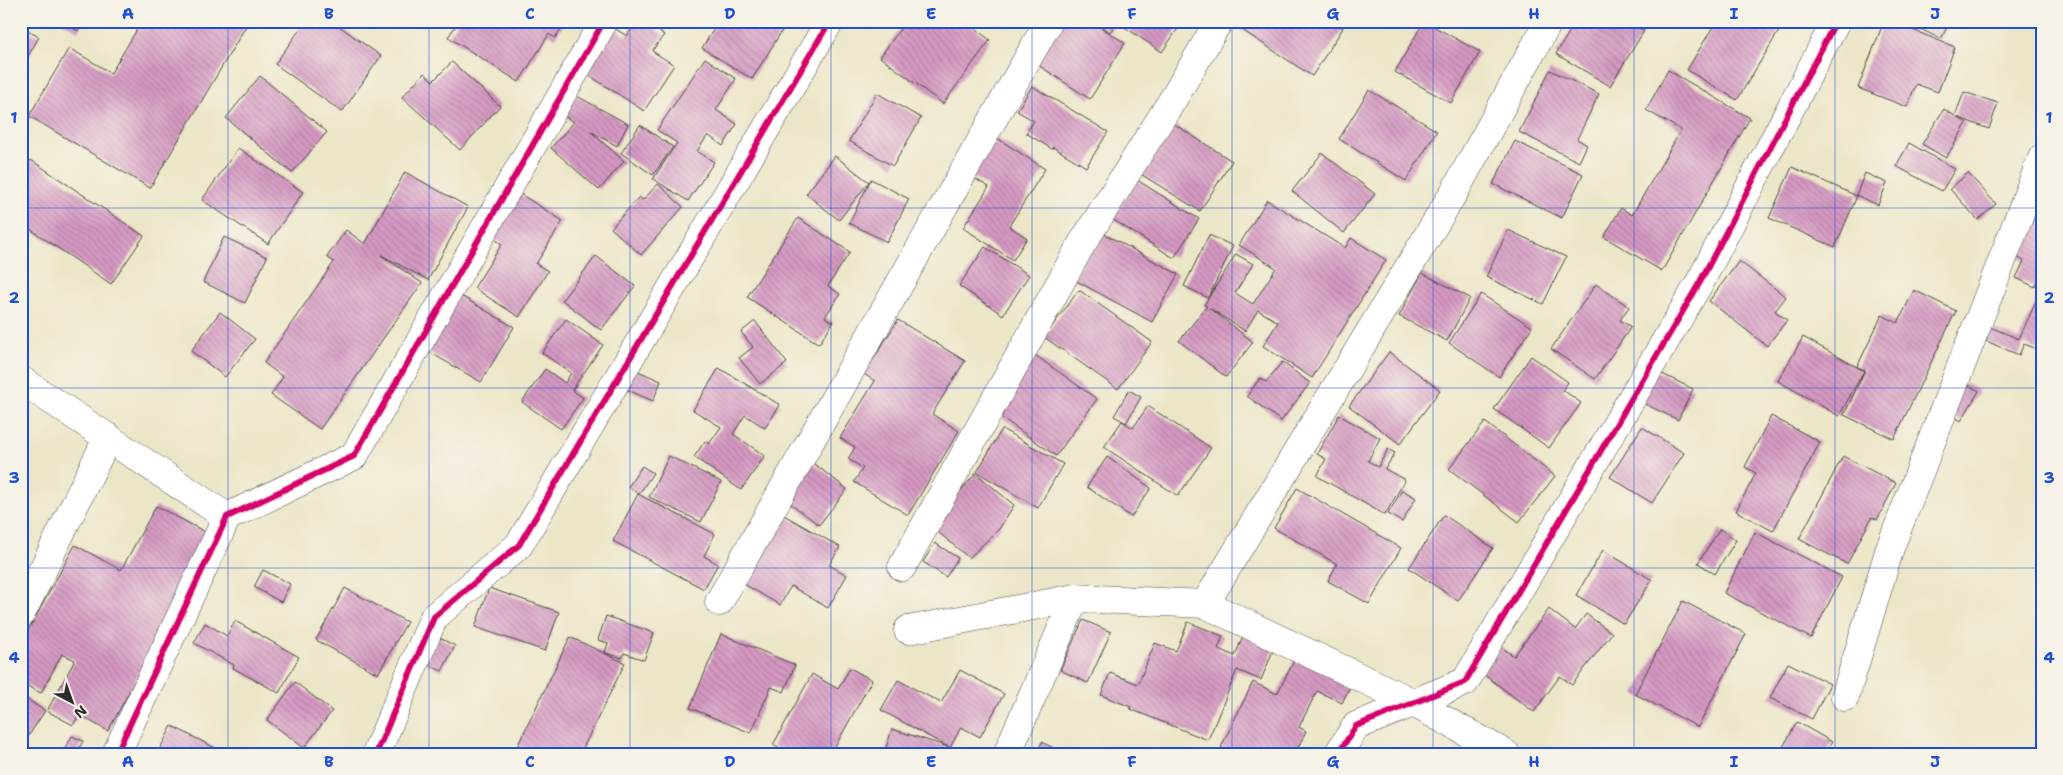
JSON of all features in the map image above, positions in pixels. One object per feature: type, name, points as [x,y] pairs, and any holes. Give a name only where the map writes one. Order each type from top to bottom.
[{"type":"street","points":[[116,754],[228,517],[354,456],[604,21]]},
{"type":"street","points":[[376,754],[434,617],[519,545],[830,21]]},
{"type":"street","points":[[719,602],[1049,21]]},
{"type":"street","points":[[902,567],[1080,247],[1175,96],[1219,21]]},
{"type":"street","points":[[1205,604],[1453,194],[1549,21]]},
{"type":"street","points":[[1338,754],[1356,726],[1465,682],[1700,282],[1836,21]]},
{"type":"street","points":[[1845,697],[1890,548],[2042,158]]},
{"type":"street","points":[[21,380],[228,517]]},
{"type":"street","points":[[21,614],[108,437]]},
{"type":"street","points":[[1007,754],[1075,598]]},
{"type":"street","points":[[908,630],[1075,598],[1205,604],[1412,702],[1506,754]]},
{"type":"building","points":[[60,21],[83,21],[78,31]]},
{"type":"building","points":[[142,21],[249,21],[150,188],[29,116],[69,48],[111,73]]},
{"type":"building","points":[[306,21],[332,21],[381,56],[342,112],[275,64]]},
{"type":"building","points":[[459,21],[566,21],[555,38],[549,34],[519,82],[448,37]]},
{"type":"building","points":[[636,21],[644,21],[664,35],[652,51],[674,65],[644,111],[575,66],[604,22],[627,36]]},
{"type":"building","points":[[719,21],[788,21],[752,79],[702,48]]},
{"type":"building","points":[[906,21],[965,21],[990,40],[943,104],[880,57]]},
{"type":"building","points":[[1058,21],[1091,21],[1125,43],[1090,99],[1032,61]]},
{"type":"building","points":[[1094,21],[1183,21],[1162,52],[1117,22],[1110,32]]},
{"type":"building","points":[[1235,21],[1333,21],[1343,28],[1312,76],[1233,24]]},
{"type":"building","points":[[1424,21],[1480,52],[1451,103],[1395,72]]},
{"type":"building","points":[[1576,21],[1628,21],[1644,31],[1610,86],[1556,54]]},
{"type":"building","points":[[1708,21],[1785,21],[1737,100],[1687,70],[1714,25]]},
{"type":"building","points":[[1884,21],[1890,21],[1955,47],[1938,92],[1916,84],[1907,107],[1858,88]]},
{"type":"building","points":[[1904,21],[1950,21],[1941,39]]},
{"type":"building","points":[[2028,21],[2042,21],[2042,27]]},
{"type":"building","points":[[21,27],[39,37],[21,69]]},
{"type":"building","points":[[705,58],[736,79],[716,110],[737,124],[723,146],[708,135],[697,151],[714,162],[688,201],[653,179],[677,143],[657,130]]},
{"type":"building","points":[[452,62],[500,106],[460,150],[402,97],[424,73],[433,81]]},
{"type":"building","points":[[1550,70],[1599,94],[1577,139],[1587,145],[1579,162],[1519,132]]},
{"type":"building","points":[[1668,70],[1750,118],[1662,271],[1604,237],[1621,208],[1632,215],[1681,130],[1646,110]]},
{"type":"building","points":[[260,76],[327,132],[292,173],[226,118]]},
{"type":"building","points":[[1032,86],[1108,132],[1086,167],[1026,133],[1034,121],[1017,111]]},
{"type":"building","points":[[1369,90],[1437,131],[1406,181],[1339,139]]},
{"type":"building","points":[[1964,92],[1998,103],[1989,129],[1957,117],[1967,123],[1946,158],[1922,144],[1944,109],[1955,116]]},
{"type":"building","points":[[877,93],[921,118],[893,166],[849,141]]},
{"type":"building","points":[[575,95],[628,124],[617,146],[590,131],[624,161],[599,190],[551,148],[574,122],[564,116]]},
{"type":"building","points":[[1163,117],[1232,161],[1200,211],[1131,168]]},
{"type":"building","points":[[640,125],[673,147],[653,175],[621,153]]},
{"type":"building","points":[[997,138],[1045,169],[1009,226],[1027,238],[1013,260],[963,228],[989,187],[972,177]]},
{"type":"building","points":[[1515,141],[1583,174],[1562,218],[1493,184]]},
{"type":"building","points":[[1909,143],[1955,169],[1942,191],[1896,166]]},
{"type":"building","points":[[238,148],[303,192],[268,244],[202,200]]},
{"type":"building","points":[[1322,153],[1375,194],[1344,233],[1292,191]]},
{"type":"building","points":[[835,156],[869,182],[839,220],[806,194]]},
{"type":"building","points":[[31,160],[144,236],[111,284],[21,223],[21,174]]},
{"type":"building","points":[[1792,167],[1857,196],[1835,247],[1769,218]]},
{"type":"building","points":[[405,172],[468,207],[428,280],[381,255],[422,283],[320,429],[271,395],[283,377],[264,363],[334,262],[327,257],[346,230],[365,244]]},
{"type":"building","points":[[1865,173],[1887,183],[1878,205],[1856,195]]},
{"type":"building","points":[[1968,173],[1996,204],[1978,220],[1950,189]]},
{"type":"building","points":[[871,179],[909,199],[887,242],[849,223]]},
{"type":"building","points":[[1137,180],[1199,219],[1174,258],[1112,219]]},
{"type":"building","points":[[658,184],[683,207],[641,255],[611,228],[639,197],[643,200]]},
{"type":"building","points":[[2042,186],[2042,209],[2034,206]]},
{"type":"building","points":[[517,192],[563,221],[536,264],[548,271],[519,317],[474,288],[502,244],[490,236]]},
{"type":"building","points":[[1267,200],[1345,248],[1351,238],[1386,260],[1312,378],[1263,346],[1278,322],[1258,310],[1245,331],[1209,308],[1253,342],[1226,377],[1179,341],[1207,306],[1204,305],[1236,254],[1253,264],[1235,293],[1253,304],[1276,268],[1239,245]]},
{"type":"building","points":[[2036,214],[2042,217],[2042,273],[2035,287],[2016,278],[2024,261],[2015,256]]},
{"type":"building","points":[[798,218],[850,252],[828,286],[840,294],[825,317],[833,322],[819,344],[747,297]]},
{"type":"building","points":[[1508,230],[1566,257],[1543,304],[1486,277]]},
{"type":"building","points":[[1099,231],[1178,274],[1152,322],[1073,279]]},
{"type":"building","points":[[1209,235],[1233,246],[1208,298],[1184,286]]},
{"type":"building","points":[[224,237],[267,257],[245,303],[203,282]]},
{"type":"building","points":[[985,247],[1029,275],[1003,315],[959,286]]},
{"type":"building","points":[[596,256],[635,286],[601,330],[562,300]]},
{"type":"building","points":[[1739,261],[1786,297],[1775,311],[1787,320],[1767,346],[1709,301]]},
{"type":"building","points":[[1422,273],[1470,298],[1447,341],[1399,316]]},
{"type":"building","points":[[1596,284],[1629,307],[1620,320],[1631,327],[1595,379],[1551,349]]},
{"type":"building","points":[[449,289],[514,327],[481,382],[417,345]]},
{"type":"building","points":[[1079,290],[1152,342],[1118,389],[1044,337]]},
{"type":"building","points":[[1914,290],[1956,311],[1894,439],[1844,415],[1865,370],[1857,367],[1882,315],[1898,323]]},
{"type":"building","points":[[1481,294],[1532,327],[1499,377],[1449,343]]},
{"type":"building","points":[[2037,299],[2042,301],[2042,351],[2024,344],[2019,355],[1979,338],[1985,325],[2019,339]]},
{"type":"building","points":[[220,312],[255,339],[225,377],[191,351]]},
{"type":"building","points":[[566,319],[603,345],[572,390],[583,398],[561,429],[522,402],[545,369],[565,383],[571,373],[542,353]]},
{"type":"building","points":[[898,320],[965,361],[932,414],[959,431],[908,515],[854,482],[863,468],[848,459],[855,447],[840,438],[875,381],[864,374]]},
{"type":"building","points":[[755,321],[787,363],[760,384],[739,358],[753,347],[741,332]]},
{"type":"building","points":[[1803,337],[1864,371],[1839,416],[1778,381]]},
{"type":"building","points":[[1389,352],[1440,390],[1400,444],[1349,406]]},
{"type":"building","points":[[1035,355],[1097,399],[1056,456],[994,412]]},
{"type":"building","points":[[1531,356],[1568,382],[1563,390],[1581,403],[1549,448],[1494,409]]},
{"type":"building","points":[[1282,362],[1310,383],[1281,421],[1247,396],[1260,378],[1266,382]]},
{"type":"building","points":[[631,368],[661,381],[653,401],[623,388]]},
{"type":"building","points":[[719,368],[780,405],[765,428],[745,415],[733,434],[765,456],[741,490],[694,457],[705,441],[709,444],[721,427],[693,410]]},
{"type":"building","points":[[1654,370],[1693,389],[1678,420],[1639,401]]},
{"type":"building","points":[[1964,382],[1979,391],[1961,421],[1946,411]]},
{"type":"building","points":[[1129,390],[1141,397],[1126,423],[1114,416]]},
{"type":"building","points":[[1148,406],[1211,448],[1178,496],[1104,447],[1122,421],[1133,428]]},
{"type":"building","points":[[1339,415],[1380,438],[1368,461],[1378,467],[1388,449],[1395,453],[1385,469],[1405,480],[1385,515],[1317,476],[1326,459],[1317,454]]},
{"type":"building","points":[[1771,416],[1820,442],[1773,531],[1736,511],[1756,473],[1745,467]]},
{"type":"building","points":[[1485,422],[1555,476],[1519,522],[1449,469]]},
{"type":"building","points":[[1642,427],[1684,453],[1652,503],[1610,477]]},
{"type":"building","points":[[1002,429],[1063,464],[1038,508],[977,472]]},
{"type":"building","points":[[669,456],[721,482],[701,522],[649,497]]},
{"type":"building","points":[[1843,456],[1896,483],[1877,520],[1872,517],[1847,564],[1799,539]]},
{"type":"building","points":[[1107,457],[1151,488],[1131,517],[1087,487]]},
{"type":"building","points":[[813,463],[847,489],[819,525],[786,500]]},
{"type":"building","points":[[642,466],[653,473],[639,494],[628,487]]},
{"type":"building","points":[[976,473],[1014,505],[999,529],[969,558],[931,526]]},
{"type":"building","points":[[1297,488],[1401,548],[1369,604],[1328,581],[1337,564],[1274,528]]},
{"type":"building","points":[[1402,490],[1416,498],[1402,522],[1388,514]]},
{"type":"building","points":[[638,494],[715,534],[704,556],[718,564],[704,589],[613,541]]},
{"type":"building","points":[[156,506],[213,536],[108,731],[79,715],[73,725],[47,711],[75,660],[62,654],[41,693],[21,683],[21,644],[75,545],[121,570]]},
{"type":"building","points":[[782,514],[840,547],[829,565],[847,575],[828,608],[791,586],[780,605],[742,583]]},
{"type":"building","points":[[1444,515],[1493,548],[1458,601],[1409,568]]},
{"type":"building","points":[[1720,529],[1736,540],[1715,574],[1698,563]]},
{"type":"building","points":[[1755,532],[1842,577],[1811,638],[1724,593]]},
{"type":"building","points":[[935,543],[958,558],[946,577],[923,562]]},
{"type":"building","points":[[1603,550],[1652,580],[1624,624],[1576,595]]},
{"type":"building","points":[[263,570],[290,584],[281,602],[254,587]]},
{"type":"building","points":[[345,588],[407,622],[378,674],[316,640]]},
{"type":"building","points":[[489,588],[559,612],[545,651],[475,627]]},
{"type":"building","points":[[1683,601],[1746,634],[1698,727],[1635,694]]},
{"type":"building","points":[[1549,609],[1575,629],[1586,614],[1612,633],[1572,685],[1560,676],[1534,712],[1482,673],[1501,647],[1514,656]]},
{"type":"building","points":[[606,616],[654,633],[644,660],[624,653],[622,658],[605,653],[608,643],[598,640]]},
{"type":"building","points":[[1083,620],[1111,632],[1088,683],[1060,670]]},
{"type":"building","points":[[235,621],[299,657],[279,693],[233,668],[234,665],[194,643],[205,623],[227,636]]},
{"type":"building","points":[[1188,622],[1223,636],[1218,649],[1235,656],[1246,628],[1277,641],[1261,680],[1237,670],[1208,740],[1130,709],[1131,707],[1101,695],[1110,673],[1138,684],[1155,643],[1176,651]]},
{"type":"building","points":[[721,634],[795,665],[784,692],[771,687],[751,733],[690,708]]},
{"type":"building","points":[[438,637],[455,646],[442,671],[425,663]]},
{"type":"building","points":[[570,637],[625,663],[580,754],[536,754],[518,745]]},
{"type":"building","points":[[1298,653],[1353,680],[1342,703],[1317,691],[1299,727],[1306,731],[1295,754],[1233,754],[1221,747],[1253,682],[1277,694]]},
{"type":"building","points":[[1788,663],[1830,684],[1812,719],[1770,698]]},
{"type":"building","points":[[850,668],[872,680],[831,754],[788,754],[773,745],[812,674],[838,689]]},
{"type":"building","points":[[960,670],[1004,694],[980,737],[961,727],[950,748],[881,710],[898,680],[941,703]]},
{"type":"building","points":[[295,682],[332,711],[304,748],[267,720]]},
{"type":"building","points":[[21,695],[45,711],[21,747]]},
{"type":"building","points":[[1797,722],[1832,742],[1825,754],[1779,754]]},
{"type":"building","points":[[172,726],[227,754],[157,754]]},
{"type":"building","points":[[892,729],[967,753],[884,754]]},
{"type":"building","points":[[72,736],[83,741],[76,754],[62,754]]},
{"type":"building","points":[[1042,742],[1064,754],[1036,754]]},
{"type":"cycle path","points":[[116,754],[227,517],[354,456],[604,21]]},
{"type":"cycle path","points":[[376,754],[434,617],[519,545],[830,21]]},
{"type":"cycle path","points":[[1338,754],[1356,726],[1465,682],[1700,282],[1836,21]]}]
